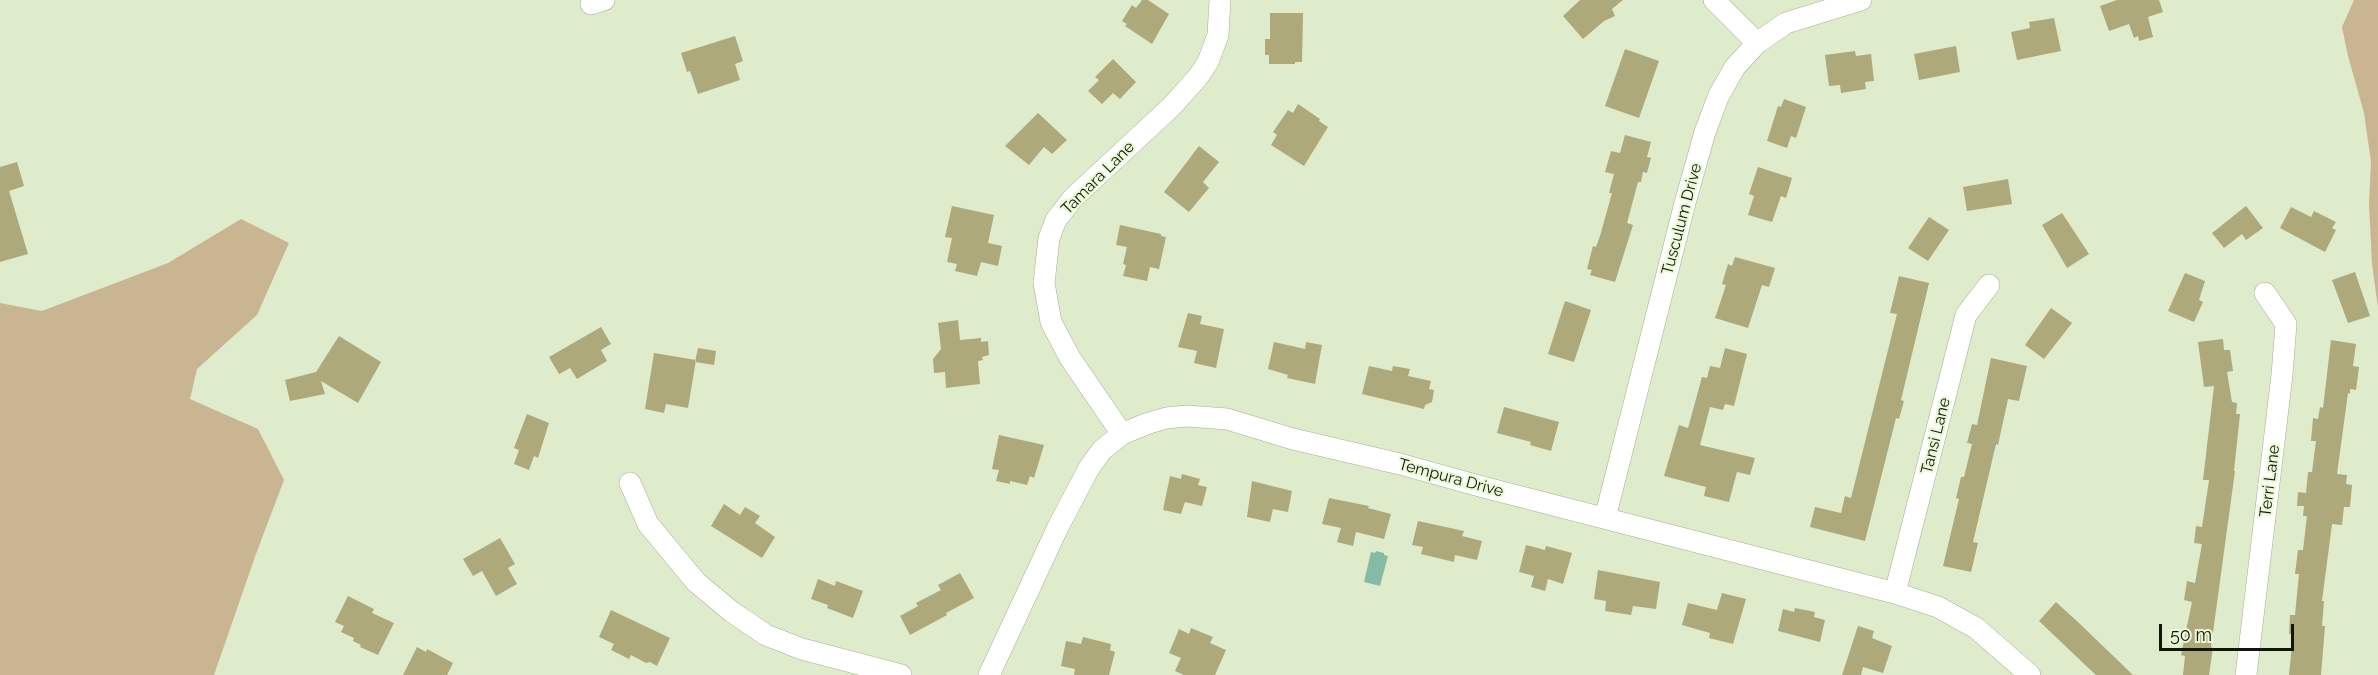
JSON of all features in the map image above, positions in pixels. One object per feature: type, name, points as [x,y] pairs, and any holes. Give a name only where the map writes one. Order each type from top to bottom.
[{"type":"street","name":"Tamara Lane","points":[[1122,434],[1070,358],[1051,322],[1044,283],[1049,238],[1056,220],[1073,198],[1171,107],[1198,77],[1208,62],[1218,35],[1220,0]]},
{"type":"street","points":[[1714,0],[1757,43]]},
{"type":"street","name":"Tusculum Drive","points":[[1605,518],[1685,203],[1705,132],[1719,94],[1735,67],[1757,43],[1786,23],[1861,0]]},
{"type":"street","name":"Tansi Lane","points":[[1895,593],[1966,315],[1989,285]]},
{"type":"street","name":"Terri Lane","points":[[2246,675],[2282,375],[2286,324],[2265,293]]},
{"type":"street","name":"Tempura Drive","points":[[989,675],[1058,527],[1089,468],[1102,450],[1122,434],[1166,418],[1187,416],[1227,419],[1293,439],[1400,464],[1895,593],[1938,607],[1976,628],[2030,675]]},
{"type":"street","points":[[630,483],[648,524],[696,582],[732,612],[766,635],[802,649],[900,675]]},
{"type":"shaded area","points":[[2354,0],[2378,0],[2378,308],[2372,264],[2369,204],[2371,162],[2364,113],[2342,27]]},
{"type":"shaded area","points":[[241,219],[289,243],[257,315],[197,369],[190,399],[258,429],[284,480],[214,675],[0,675],[0,303],[42,311],[168,263]]},
{"type":"shaded area","points":[[1376,551],[1388,556],[1380,586],[1364,582],[1371,552]]},
{"type":"building","points":[[1142,0],[1148,0],[1169,14],[1152,44],[1125,26],[1127,24],[1122,21],[1132,5],[1136,8]]},
{"type":"building","points":[[1580,0],[1623,0],[1612,9],[1615,16],[1604,21],[1583,39],[1563,16]]},
{"type":"building","points":[[2117,0],[2159,0],[2163,12],[2148,17],[2153,37],[2139,41],[2138,36],[2134,38],[2129,24],[2109,31],[2100,6]]},
{"type":"building","points":[[1270,13],[1303,13],[1302,62],[1269,64],[1269,55],[1265,55],[1265,39],[1270,39]]},
{"type":"building","points":[[2054,18],[2061,51],[2017,60],[2011,32],[2030,28],[2029,22]]},
{"type":"building","points":[[735,36],[743,61],[735,64],[740,80],[698,94],[681,53]]},
{"type":"building","points":[[1956,46],[1960,72],[1919,80],[1914,54]]},
{"type":"building","points":[[1625,49],[1659,61],[1639,118],[1605,106]]},
{"type":"building","points":[[1855,51],[1856,56],[1871,54],[1874,81],[1865,82],[1866,89],[1841,93],[1840,85],[1829,86],[1825,55]]},
{"type":"building","points":[[1113,59],[1136,82],[1120,99],[1113,93],[1102,104],[1088,91],[1099,80],[1095,77]]},
{"type":"building","points":[[1784,99],[1806,107],[1796,138],[1791,136],[1787,148],[1767,141],[1778,106],[1781,107]]},
{"type":"building","points":[[1298,104],[1328,127],[1304,166],[1271,145],[1277,135],[1273,132],[1288,110],[1293,113]]},
{"type":"building","points":[[1038,113],[1067,140],[1052,154],[1044,147],[1029,165],[1005,146]]},
{"type":"building","points":[[1625,135],[1651,142],[1647,157],[1651,158],[1647,173],[1643,172],[1641,182],[1638,182],[1627,223],[1633,225],[1615,282],[1590,275],[1592,270],[1587,269],[1593,246],[1596,247],[1600,236],[1612,193],[1609,193],[1614,174],[1605,172],[1611,151],[1620,153]]},
{"type":"building","points":[[1199,146],[1219,162],[1203,182],[1209,188],[1189,212],[1164,192]]},
{"type":"building","points":[[17,162],[24,186],[9,191],[28,254],[0,262],[0,167]]},
{"type":"building","points":[[1758,167],[1792,178],[1786,198],[1781,196],[1772,222],[1748,215],[1754,196],[1749,194]]},
{"type":"building","points":[[2008,179],[2012,204],[1967,211],[1963,187]]},
{"type":"building","points":[[952,206],[994,215],[988,243],[1002,246],[998,266],[981,262],[977,276],[955,271],[957,264],[947,262],[952,238],[945,237]]},
{"type":"building","points":[[2246,206],[2263,228],[2246,240],[2242,234],[2224,248],[2212,233]]},
{"type":"building","points":[[2291,207],[2311,217],[2314,211],[2336,222],[2332,228],[2336,230],[2325,252],[2280,228]]},
{"type":"building","points":[[2062,213],[2089,254],[2067,268],[2042,225]]},
{"type":"building","points":[[1929,217],[1949,230],[1928,261],[1908,248]]},
{"type":"building","points":[[1120,225],[1166,237],[1159,269],[1150,267],[1147,281],[1123,276],[1127,247],[1116,245]]},
{"type":"building","points":[[1735,257],[1775,268],[1769,287],[1762,285],[1748,328],[1715,318],[1726,285],[1722,284],[1728,264],[1732,266]]},
{"type":"building","points":[[2355,272],[2370,316],[2348,323],[2332,280]]},
{"type":"building","points":[[2185,273],[2205,281],[2199,300],[2203,302],[2194,322],[2168,311]]},
{"type":"building","points":[[1899,276],[1929,283],[1901,400],[1904,401],[1899,419],[1896,418],[1865,541],[1810,527],[1815,507],[1841,513],[1845,496],[1851,498],[1897,314],[1890,313]]},
{"type":"building","points":[[1565,301],[1591,310],[1574,362],[1548,354]]},
{"type":"building","points":[[2051,308],[2072,323],[2044,359],[2025,345]]},
{"type":"building","points":[[1188,313],[1202,316],[1200,324],[1224,329],[1216,368],[1194,363],[1197,351],[1178,347]]},
{"type":"building","points":[[958,320],[960,340],[981,338],[981,342],[988,341],[989,355],[978,361],[980,384],[946,388],[945,372],[934,373],[933,359],[941,349],[938,323]]},
{"type":"building","points":[[601,327],[611,344],[601,350],[607,361],[577,379],[570,368],[559,374],[549,357]]},
{"type":"building","points":[[339,336],[381,362],[358,403],[321,381],[325,394],[290,401],[285,380],[316,372]]},
{"type":"building","points":[[2223,339],[2224,350],[2230,350],[2233,371],[2227,372],[2232,402],[2237,403],[2236,414],[2240,414],[2235,471],[2209,675],[2183,675],[2185,656],[2181,655],[2192,602],[2184,600],[2187,581],[2195,583],[2202,544],[2194,543],[2196,526],[2202,527],[2209,480],[2203,480],[2214,386],[2204,387],[2198,342]]},
{"type":"building","points":[[2331,340],[2356,344],[2353,366],[2359,367],[2356,390],[2350,389],[2350,394],[2348,393],[2337,474],[2347,475],[2346,484],[2352,485],[2350,507],[2344,507],[2342,525],[2332,524],[2322,601],[2324,601],[2322,626],[2325,626],[2321,675],[2289,675],[2293,634],[2289,634],[2290,615],[2295,615],[2299,574],[2295,574],[2298,550],[2303,550],[2307,516],[2303,516],[2304,506],[2297,506],[2298,492],[2306,493],[2308,472],[2312,472],[2316,441],[2311,441],[2313,418],[2318,419],[2320,407],[2323,408]]},
{"type":"building","points":[[1274,342],[1305,349],[1306,342],[1322,345],[1315,384],[1287,378],[1288,375],[1268,369]]},
{"type":"building","points":[[698,348],[716,351],[714,365],[695,362]]},
{"type":"building","points":[[1725,348],[1747,354],[1734,406],[1725,404],[1723,410],[1710,407],[1700,445],[1755,458],[1750,475],[1737,472],[1729,502],[1704,496],[1706,487],[1664,476],[1679,425],[1688,428],[1702,377],[1707,378],[1710,366],[1720,368]]},
{"type":"building","points":[[654,353],[696,360],[688,408],[666,404],[664,413],[645,409]]},
{"type":"building","points":[[1991,358],[2027,366],[2019,401],[2008,399],[1973,542],[1978,543],[1971,572],[1943,566],[1959,499],[1956,498],[1972,444],[1967,443],[1972,424],[1977,425]]},
{"type":"building","points":[[1369,366],[1392,371],[1393,366],[1410,369],[1408,376],[1431,381],[1429,389],[1434,390],[1432,402],[1425,405],[1424,409],[1362,394]]},
{"type":"building","points":[[1504,407],[1559,422],[1551,451],[1530,445],[1531,442],[1497,433]]},
{"type":"building","points":[[527,414],[549,423],[538,458],[534,456],[529,470],[514,464],[519,450],[514,448]]},
{"type":"building","points":[[999,435],[1044,445],[1034,478],[1030,476],[1027,485],[996,481],[999,470],[992,469]]},
{"type":"building","points":[[1182,474],[1200,479],[1198,485],[1207,487],[1202,506],[1185,502],[1181,514],[1163,510],[1170,476],[1181,479]]},
{"type":"building","points":[[1252,481],[1292,491],[1288,512],[1273,509],[1270,522],[1247,517]]},
{"type":"building","points":[[1329,498],[1369,506],[1368,508],[1391,514],[1384,539],[1356,532],[1353,546],[1337,542],[1341,528],[1322,524]]},
{"type":"building","points":[[724,504],[740,515],[745,507],[760,516],[755,523],[775,537],[762,558],[711,526]]},
{"type":"building","points":[[1418,521],[1464,531],[1462,536],[1482,541],[1477,560],[1455,555],[1454,562],[1421,554],[1423,547],[1412,545]]},
{"type":"building","points":[[500,538],[515,564],[508,568],[517,584],[496,596],[482,571],[473,576],[463,559]]},
{"type":"building","points":[[1526,545],[1545,550],[1546,546],[1572,553],[1563,584],[1548,579],[1545,591],[1531,587],[1534,576],[1519,572]]},
{"type":"building","points":[[1598,570],[1660,582],[1656,609],[1633,606],[1631,615],[1605,611],[1606,601],[1594,599]]},
{"type":"building","points":[[960,573],[974,598],[910,635],[900,616],[918,606],[916,603],[941,590],[938,585]]},
{"type":"building","points":[[818,579],[835,586],[836,581],[863,591],[853,618],[811,599]]},
{"type":"building","points":[[1722,593],[1746,599],[1733,644],[1709,638],[1710,633],[1682,625],[1688,603],[1717,610]]},
{"type":"building","points":[[348,596],[374,609],[372,613],[394,623],[378,655],[360,647],[361,645],[353,641],[354,638],[341,632],[344,626],[335,622]]},
{"type":"building","points":[[2056,602],[2133,675],[2096,675],[2081,661],[2039,621]]},
{"type":"building","points":[[1795,608],[1815,612],[1814,617],[1825,620],[1820,642],[1778,631],[1783,609],[1794,612]]},
{"type":"building","points":[[611,610],[670,638],[657,666],[631,655],[629,659],[611,650],[614,644],[599,637]]},
{"type":"building","points":[[1858,626],[1874,631],[1872,638],[1892,646],[1883,673],[1863,667],[1861,675],[1842,675]]},
{"type":"building","points":[[1191,628],[1213,637],[1210,643],[1226,650],[1215,675],[1184,675],[1175,671],[1181,658],[1169,653],[1179,629],[1189,634]]},
{"type":"building","points":[[1083,637],[1111,644],[1110,650],[1115,652],[1109,675],[1074,675],[1075,669],[1061,666],[1066,641],[1081,644]]},
{"type":"building","points":[[417,647],[426,652],[427,649],[453,663],[447,675],[403,675]]}]
